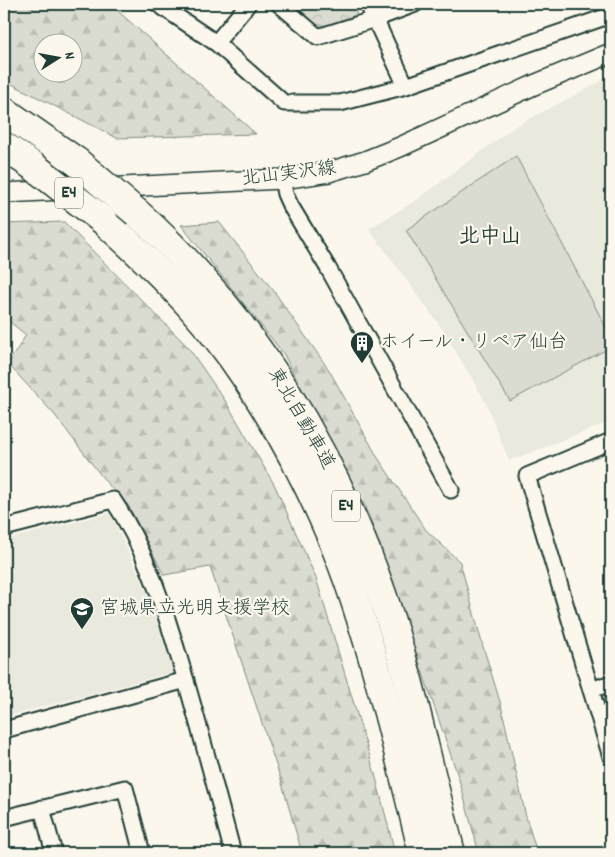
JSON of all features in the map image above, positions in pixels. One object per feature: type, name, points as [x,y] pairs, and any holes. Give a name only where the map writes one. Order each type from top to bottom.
[{"type":"highway","name":"東北自動車道","points":[[4,111],[78,162],[162,235],[198,273],[238,321],[272,369],[304,422],[334,479],[361,538],[388,614],[451,853]]},
{"type":"highway","name":"東北自動車道","points":[[4,146],[104,221],[166,279],[201,318],[232,358],[264,407],[294,460],[321,516],[350,587],[391,725],[423,853]]},
{"type":"street","points":[[158,4],[216,43],[284,103],[340,103],[406,86],[611,15]]},
{"type":"street","points":[[216,43],[248,4]]},
{"type":"street","points":[[279,4],[318,37],[376,19],[415,4]]},
{"type":"street","points":[[368,4],[406,86]]},
{"type":"street","name":"北山実沢線","points":[[4,193],[282,179],[329,172],[365,162],[534,85],[611,54]]},
{"type":"street","points":[[282,179],[285,194],[290,205],[328,268],[452,490]]},
{"type":"street","points":[[610,446],[527,476],[611,757]]},
{"type":"street","points":[[4,528],[113,500],[126,520],[161,599],[186,680],[233,853]]},
{"type":"street","points":[[4,730],[186,680]]},
{"type":"street","points":[[590,690],[611,683]]},
{"type":"street","points":[[4,818],[125,788],[142,853]]},
{"type":"street","points":[[42,808],[54,853]]},
{"type":"shaded area","points":[[611,76],[611,421],[509,461],[486,403],[443,330],[369,229],[418,199],[514,127]]},
{"type":"shaded area","name":"宮城県立光明支援学校","points":[[110,513],[145,588],[174,672],[4,717],[4,540]]},
{"type":"green space","points":[[4,4],[110,4],[256,134],[117,138],[4,80]]},
{"type":"green space","points":[[289,4],[357,4],[356,15],[326,25],[315,25]]},
{"type":"green space","points":[[516,156],[611,337],[611,347],[510,401],[406,230]]},
{"type":"green space","points":[[64,222],[188,347],[226,402],[275,486],[316,578],[375,774],[395,853],[302,853],[281,780],[210,567],[164,575],[128,505],[106,482],[54,414],[8,364],[26,335],[4,317],[4,224]]},
{"type":"green space","points":[[219,222],[273,290],[329,370],[378,458],[426,530],[460,562],[501,705],[526,817],[537,853],[479,853],[459,779],[370,518],[283,353],[181,225]]},
{"type":"place","name":"ホイール・リペア仙台","points":[[362,364]]},
{"type":"place","name":"宮城県立光明支援学校","points":[[82,630]]},
{"type":"district","name":"北中山","points":[[490,238]]}]
